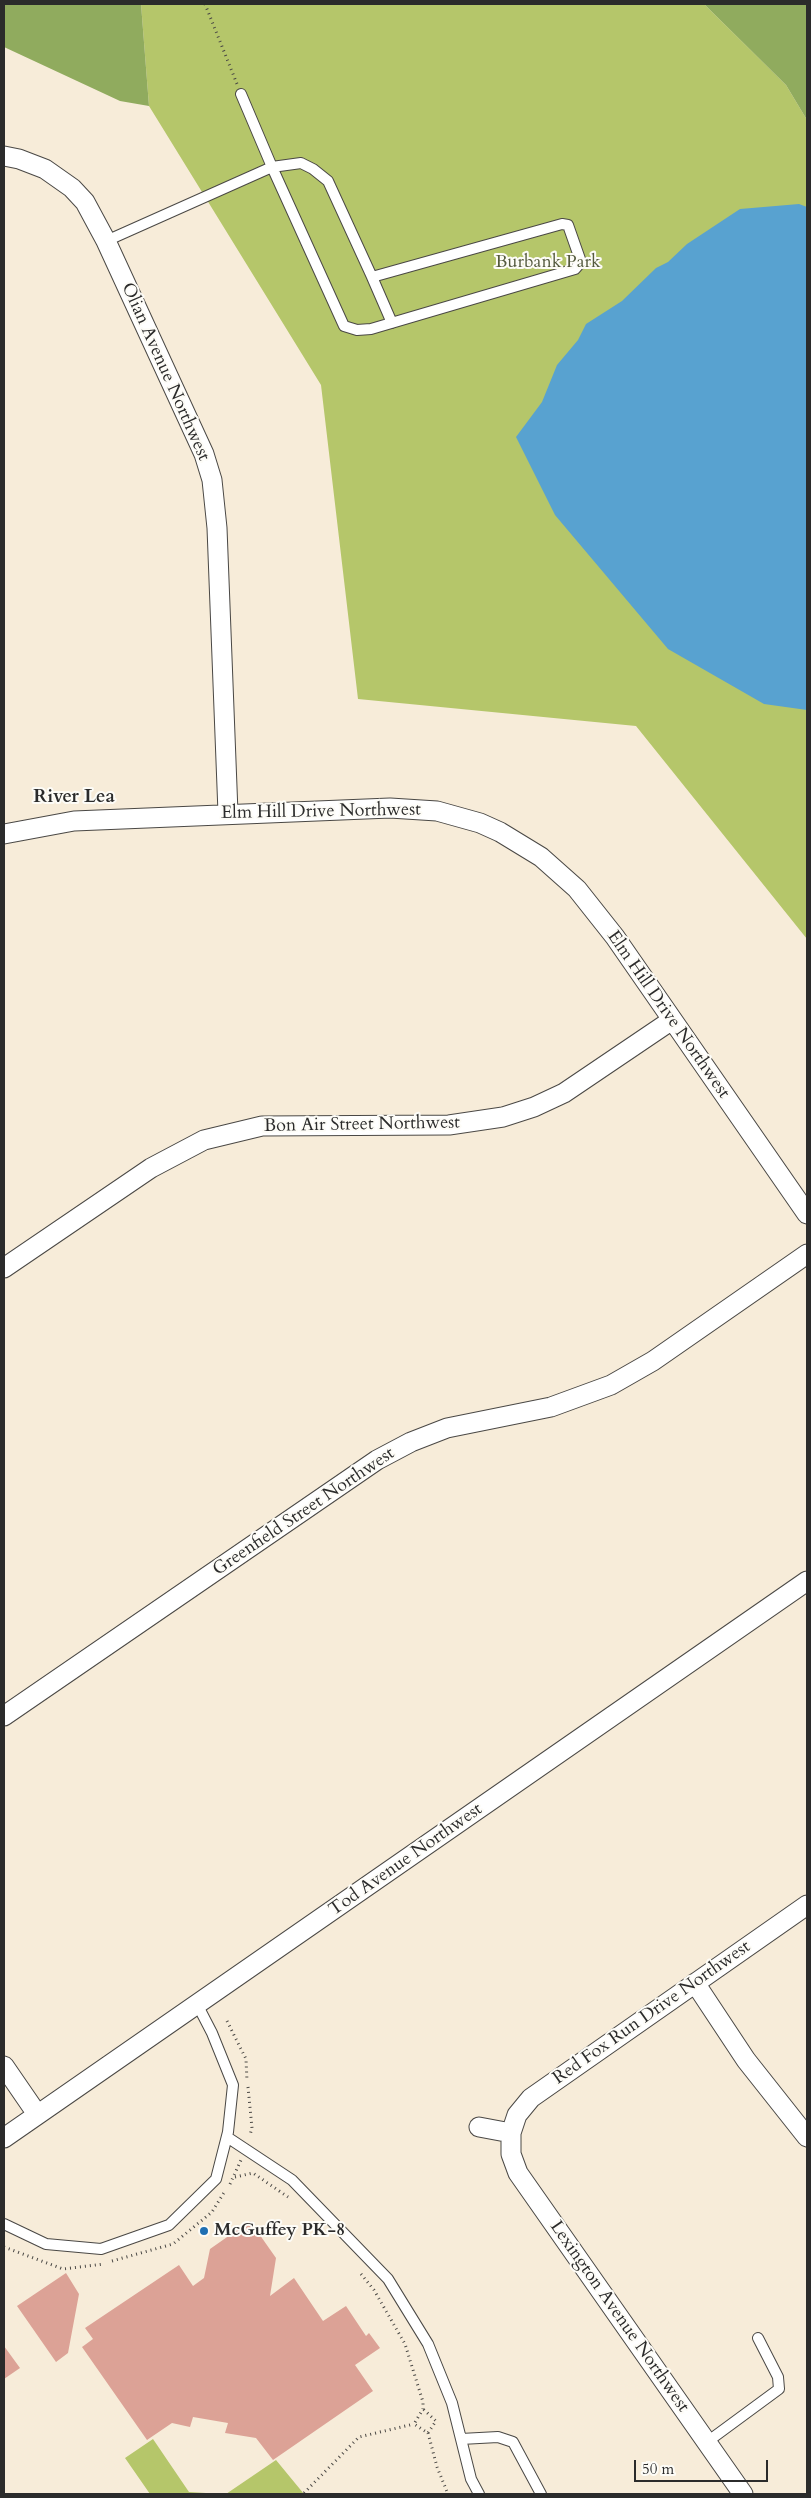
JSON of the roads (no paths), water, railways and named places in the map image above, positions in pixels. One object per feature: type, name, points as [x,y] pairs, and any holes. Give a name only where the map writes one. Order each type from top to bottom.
[{"type":"street","name":"Olian Avenue Northwest","points":[[4,156],[19,159],[45,169],[72,188],[85,202],[106,241],[194,428],[212,480],[217,528],[228,813]]},
{"type":"street","name":"Elm Hill Drive Northwest","points":[[4,834],[74,821],[228,813],[412,808],[455,815],[500,832],[542,857],[578,889],[615,937],[807,1214]]},
{"type":"street","name":"Bon Air Street Northwest","points":[[4,1268],[151,1168],[204,1140],[262,1126],[448,1125],[503,1117],[534,1107],[564,1093],[672,1020]]},
{"type":"street","name":"Greenfield Street Northwest","points":[[4,1716],[376,1460],[411,1442],[447,1428],[551,1407],[611,1385],[653,1361],[807,1254]]},
{"type":"street","name":"Tod Avenue Northwest","points":[[4,2138],[807,1581]]},
{"type":"street","name":"Red Fox Run Drive Northwest","points":[[511,2134],[517,2115],[531,2098],[807,1905]]},
{"type":"street","points":[[695,1983],[746,2060],[807,2137]]},
{"type":"street","points":[[4,2066],[37,2114]]},
{"type":"street","points":[[479,2127],[511,2134]]},
{"type":"street","name":"Lexington Avenue Northwest","points":[[511,2134],[511,2154],[518,2173],[743,2494]]},
{"type":"lane","points":[[241,94],[344,326],[358,330],[371,329],[575,269],[581,262],[568,225],[562,224],[372,277]]},
{"type":"lane","points":[[106,241],[272,167],[301,163],[313,169],[328,181],[392,322]]},
{"type":"lane","points":[[4,2224],[46,2244],[101,2249],[169,2225],[216,2178],[227,2137],[233,2085],[212,2032],[197,2004]]},
{"type":"lane","points":[[227,2137],[292,2180],[388,2279],[428,2344],[452,2402],[471,2479],[479,2494]]},
{"type":"lane","points":[[707,2442],[779,2389],[778,2377],[758,2338]]},
{"type":"lane","points":[[461,2439],[498,2437],[512,2442],[541,2494]]},
{"type":"water","points":[[799,204],[807,207],[807,710],[764,704],[668,649],[555,515],[516,437],[542,402],[557,365],[578,340],[586,324],[622,301],[656,268],[668,262],[687,244],[740,209]]},
{"type":"place","name":"McGuffey PK-8","points":[[204,2231]]},
{"type":"district","name":"River Lea","points":[[74,798]]},
{"type":"park label","name":"Burbank Park","points":[[548,263]]}]
